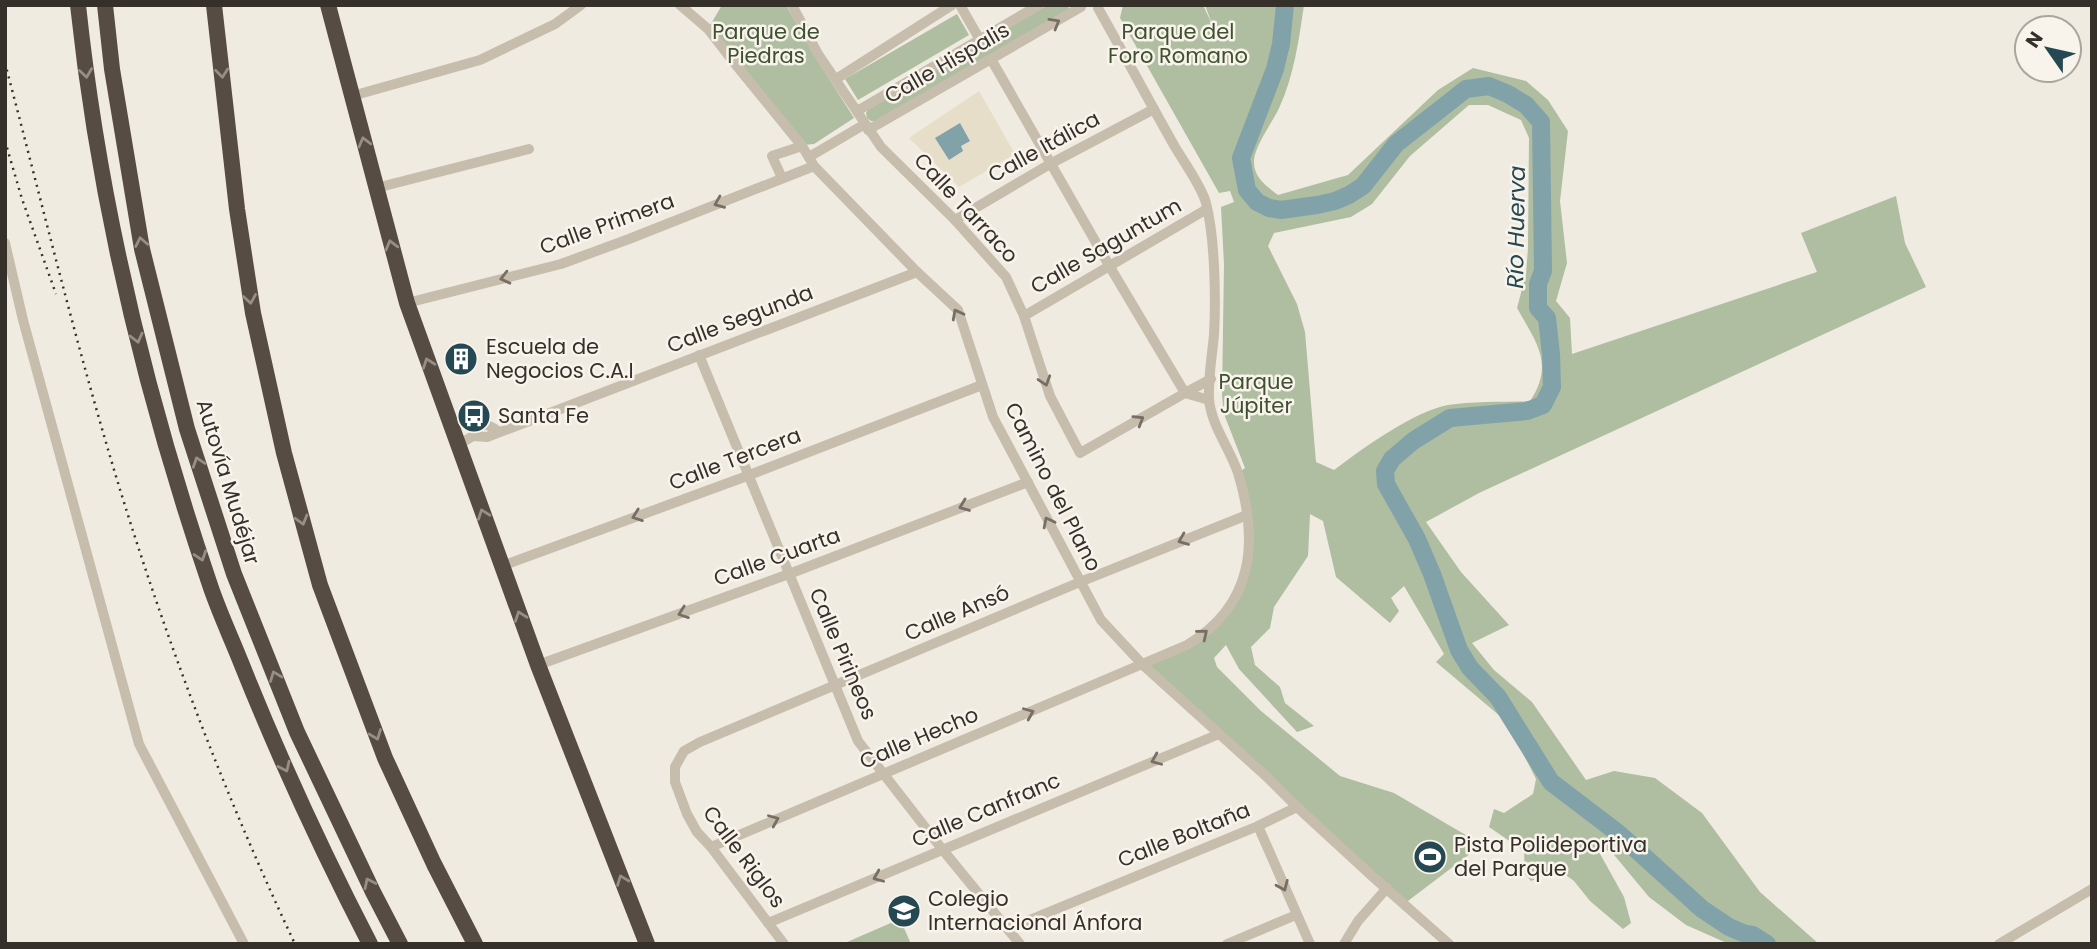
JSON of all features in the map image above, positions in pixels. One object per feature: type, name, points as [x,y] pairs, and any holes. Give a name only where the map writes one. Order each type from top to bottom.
[{"type":"highway","points":[[78,5],[85,71],[117,257],[163,440],[209,584],[272,741],[370,944]]},
{"type":"highway","name":"Autovía Mudéjar","points":[[105,5],[112,69],[142,249],[187,429],[234,574],[297,732],[400,944]]},
{"type":"highway","points":[[214,5],[237,209],[253,313],[298,506],[320,585],[385,758],[475,944]]},
{"type":"highway","points":[[328,5],[407,303],[538,665],[647,944]]},
{"type":"street","points":[[352,96],[480,60],[555,24],[581,5]]},
{"type":"street","name":"Camino del Plano","points":[[680,5],[708,29],[803,146],[811,161],[958,310],[993,418],[1101,620],[1143,665],[1449,944]]},
{"type":"street","name":"Calle Tarraco","points":[[792,5],[818,54],[881,147],[955,220],[1006,277],[1024,316],[1050,396],[1080,453],[1185,393]]},
{"type":"street","points":[[836,79],[952,5]]},
{"type":"street","points":[[960,5],[980,40]]},
{"type":"street","name":"Calle Hispalis","points":[[857,111],[1040,5]]},
{"type":"street","points":[[991,59],[1185,393],[1209,400],[1215,313],[1206,201],[1099,6],[1086,9],[1079,6]]},
{"type":"street","name":"Calle Hispalis","points":[[811,161],[1079,6]]},
{"type":"street","name":"Calle Itálica","points":[[955,220],[1050,164],[1154,108]]},
{"type":"street","points":[[782,177],[772,156],[803,146]]},
{"type":"street","points":[[376,188],[529,149]]},
{"type":"street","name":"Calle Primera","points":[[407,303],[561,264],[782,177],[811,161]]},
{"type":"street","name":"Calle Saguntum","points":[[1024,316],[1207,209]]},
{"type":"street","points":[[5,243],[23,320],[139,744],[244,944]]},
{"type":"street","name":"Calle Segunda","points":[[458,445],[472,436],[487,437],[918,272]]},
{"type":"street","name":"Calle Pirineos","points":[[699,355],[858,741],[1020,944]]},
{"type":"street","points":[[1185,393],[1210,379]]},
{"type":"street","name":"Calle Tercera","points":[[502,566],[982,385]]},
{"type":"street","name":"Calle Hecho","points":[[711,847],[1143,665],[1195,640],[1217,622],[1231,604],[1245,574],[1250,536],[1238,473],[1209,400]]},
{"type":"street","points":[[450,422],[464,420],[483,423],[499,432]]},
{"type":"street","name":"Calle Cuarta","points":[[538,665],[789,574],[1028,482]]},
{"type":"street","name":"Calle Ansó","points":[[684,751],[835,685],[1247,514]]},
{"type":"street","name":"Calle Canfranc","points":[[768,923],[1219,734]]},
{"type":"street","name":"Calle Riglos","points":[[684,751],[675,767],[676,782],[692,823],[784,944]]},
{"type":"street","name":"Calle Boltaña","points":[[1008,929],[1258,827],[1297,807]]},
{"type":"street","points":[[1258,827],[1310,944]]},
{"type":"street","points":[[1344,944],[1357,921],[1387,888]]},
{"type":"street","points":[[1999,944],[2092,889]]},
{"type":"street","points":[[1227,944],[1296,915]]},
{"type":"green space","name":"Parque de Piedras","points":[[722,5],[786,5],[854,118],[814,144],[803,145],[708,29]]},
{"type":"green space","points":[[1048,5],[1068,5],[1069,9],[876,121],[867,118],[869,107]]},
{"type":"green space","points":[[1123,5],[1203,5],[1212,24],[1205,5],[1304,5],[1289,82],[1254,160],[1258,176],[1278,195],[1348,175],[1438,90],[1473,68],[1526,81],[1548,100],[1568,131],[1560,201],[1567,263],[1556,301],[1570,318],[1572,354],[1817,272],[1801,233],[1896,196],[1905,243],[1926,287],[1479,493],[1426,522],[1461,572],[1509,625],[1472,643],[1494,670],[1532,702],[1586,780],[1614,771],[1655,778],[1702,813],[1760,892],[1819,944],[1729,944],[1686,925],[1649,897],[1610,850],[1599,852],[1624,897],[1631,923],[1623,929],[1559,870],[1531,881],[1525,874],[1524,851],[1489,827],[1494,809],[1504,813],[1533,794],[1536,779],[1507,722],[1436,662],[1444,654],[1404,586],[1391,598],[1399,611],[1390,623],[1336,577],[1323,521],[1310,514],[1308,556],[1274,607],[1270,628],[1251,647],[1255,665],[1280,687],[1285,703],[1314,726],[1297,732],[1239,669],[1226,645],[1214,658],[1217,667],[1261,711],[1340,776],[1394,793],[1476,841],[1475,850],[1404,904],[1143,665],[1159,659],[1222,616],[1249,554],[1238,473],[1245,468],[1224,414],[1222,396],[1224,264],[1221,207],[1234,202],[1230,191],[1219,193],[1120,18]],"holes":[[[1469,105],[1488,105],[1521,120],[1529,138],[1528,248],[1526,274],[1517,308],[1540,353],[1541,376],[1537,388],[1530,401],[1467,403],[1434,409],[1389,432],[1334,470],[1316,462],[1305,332],[1297,304],[1268,246],[1274,233],[1351,217],[1372,204],[1410,156]]]},
{"type":"green space","points":[[957,14],[969,35],[858,100],[845,79]]},
{"type":"green space","points":[[900,919],[911,944],[847,942]]},
{"type":"shaded area","points":[[979,91],[1015,154],[959,187],[909,138]]},
{"type":"water","points":[[960,123],[970,141],[961,146],[963,151],[949,160],[935,138]]},
{"type":"waterway","name":"Río Huerva","points":[[1285,5],[1275,69],[1241,158],[1247,190],[1257,202],[1269,208],[1281,210],[1317,205],[1349,195],[1363,186],[1396,144],[1466,89],[1489,86],[1508,94],[1526,105],[1541,122],[1543,271],[1538,284],[1538,308],[1547,318],[1552,387],[1543,405],[1527,411],[1450,418],[1413,441],[1392,459],[1385,471],[1386,484],[1417,539],[1459,650],[1470,668],[1498,697],[1551,782],[1618,833],[1702,909],[1729,927],[1753,935],[1767,944]]},
{"type":"railway","points":[[5,63],[90,388],[140,553],[179,667],[223,779],[295,944]]},
{"type":"railway","points":[[5,141],[22,199],[56,294]]},
{"type":"place","name":"Escuela de Negocios C.A.I","points":[[461,359]]},
{"type":"place","name":"Santa Fe","points":[[474,416]]},
{"type":"place","name":"Pista Polideportiva del Parque","points":[[1430,857]]},
{"type":"place","name":"Colegio Internacional Ánfora","points":[[904,911]]},
{"type":"park label","name":"Parque del Foro Romano","points":[[1178,44]]},
{"type":"park label","name":"Parque Júpiter","points":[[1256,394]]}]
